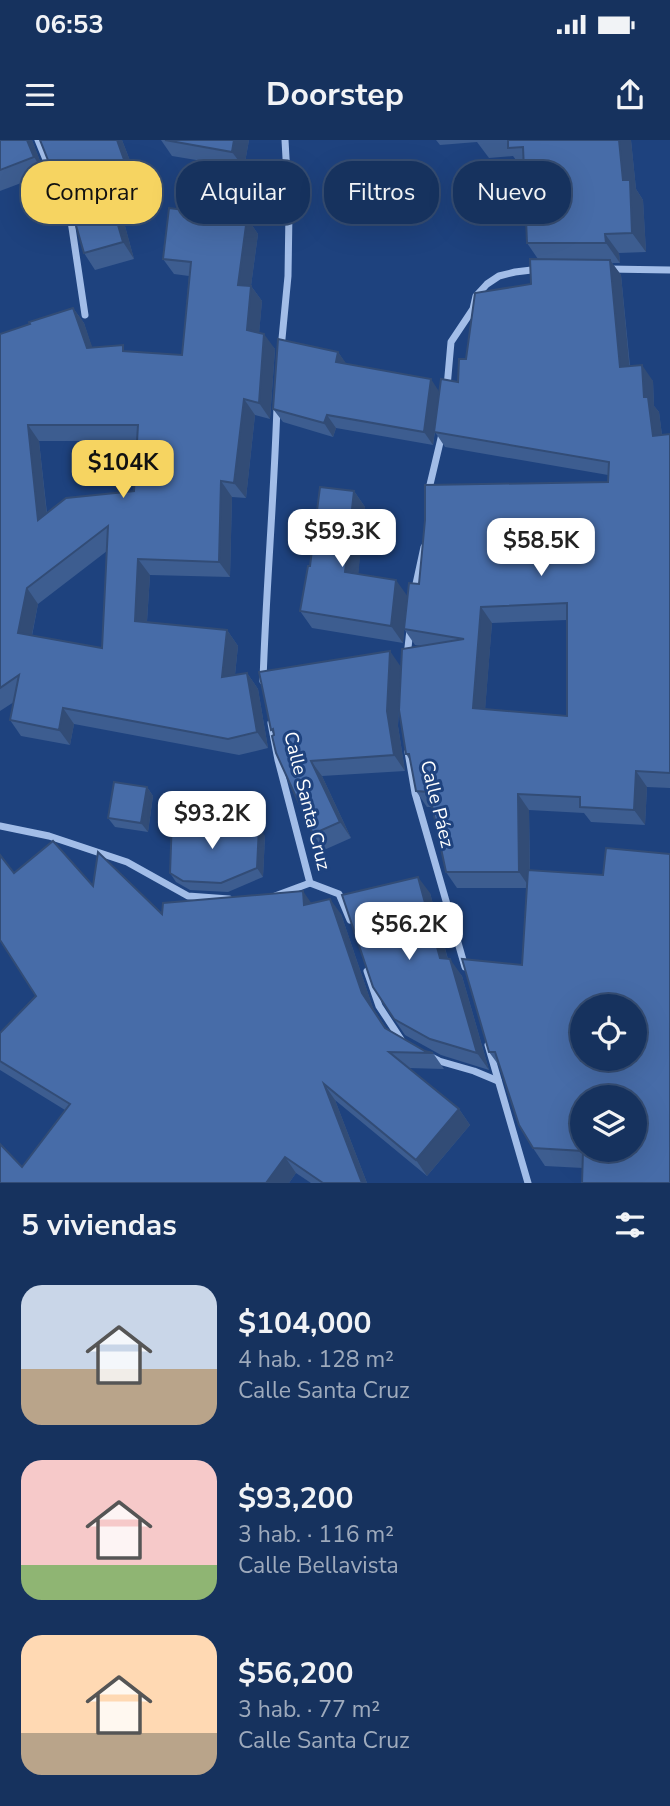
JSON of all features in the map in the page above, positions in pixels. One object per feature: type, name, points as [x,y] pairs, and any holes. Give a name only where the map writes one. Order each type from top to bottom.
[{"type":"street","points":[[38,140],[71,221],[85,315]]},
{"type":"street","points":[[280,358],[288,276],[289,212],[285,140]]},
{"type":"street","points":[[446,396],[452,342],[473,309],[476,296],[486,284],[499,276],[549,268]]},
{"type":"street","points":[[603,269],[670,270]]},
{"type":"street","points":[[265,695],[263,682],[266,607],[278,397]]},
{"type":"street","points":[[427,496],[443,423]]},
{"type":"street","points":[[413,599],[425,540]]},
{"type":"street","points":[[407,661],[411,624]]},
{"type":"street","name":"Calle Santa Cruz","points":[[270,721],[310,883],[339,894],[351,924]]},
{"type":"street","name":"Calle Páez","points":[[406,740],[415,793],[468,976]]},
{"type":"street","points":[[0,826],[48,836],[127,862],[188,896],[238,899]]},
{"type":"street","points":[[264,901],[310,883]]},
{"type":"street","points":[[363,959],[379,1006],[401,1040],[410,1045]]},
{"type":"street","points":[[486,1042],[528,1183]]},
{"type":"street","points":[[420,1051],[439,1061],[498,1081]]},
{"type":"building","points":[[0,140],[27,140],[34,157],[0,170]]},
{"type":"building","points":[[40,140],[117,140],[124,161],[48,161]]},
{"type":"building","points":[[165,140],[234,140],[232,152]]},
{"type":"building","points":[[508,140],[619,140],[623,180],[630,180],[632,233],[605,234],[606,243],[527,243],[526,224],[571,224],[571,161],[524,161],[523,147],[508,148]]},
{"type":"building","points":[[169,208],[176,209],[176,224],[246,224],[238,285],[251,286],[247,330],[264,334],[259,403],[244,399],[234,483],[221,481],[219,562],[138,559],[135,621],[227,630],[222,677],[247,673],[257,732],[228,739],[63,708],[59,730],[10,720],[19,675],[0,688],[0,334],[73,308],[87,348],[123,345],[123,351],[182,355],[191,262],[163,259]],"holes":[[[28,425],[138,425],[134,491],[66,498],[38,520]],[[108,526],[102,648],[18,633],[27,588]]]},
{"type":"building","points":[[76,224],[118,224],[123,242],[84,253]]},
{"type":"building","points":[[530,259],[610,260],[620,367],[642,365],[644,397],[648,397],[653,436],[670,434],[670,773],[636,771],[634,810],[580,807],[580,797],[518,794],[519,872],[446,872],[429,792],[416,791],[409,754],[406,754],[399,710],[402,649],[464,639],[404,629],[409,583],[419,584],[425,520],[425,485],[608,482],[609,462],[434,432],[441,379],[458,382],[459,359],[466,359],[475,293],[531,284]],"holes":[[[567,603],[567,716],[473,708],[481,607]]]},
{"type":"building","points":[[278,339],[338,352],[336,362],[431,379],[424,432],[327,415],[324,423],[273,409]]},
{"type":"building","points":[[320,487],[354,491],[345,572],[396,580],[391,626],[300,611],[310,566]]},
{"type":"building","points":[[390,651],[387,711],[394,755],[311,761],[340,822],[313,834],[276,753],[259,672]]},
{"type":"building","points":[[114,782],[147,787],[141,823],[108,818]]},
{"type":"building","points":[[172,819],[259,827],[257,868],[221,883],[183,881],[170,873]]},
{"type":"building","points":[[53,841],[93,886],[98,852],[162,914],[163,903],[303,891],[304,905],[330,899],[362,993],[385,1028],[433,1053],[389,1052],[459,1109],[416,1160],[324,1084],[362,1183],[323,1183],[285,1157],[266,1183],[0,1183],[0,1144],[22,1167],[70,1104],[0,1061],[0,1033],[36,996],[0,940],[0,855],[14,873]]},
{"type":"building","points":[[606,848],[670,854],[670,1183],[582,1183],[583,1162],[647,1162],[647,1085],[570,1085],[570,1150],[533,1148],[519,1125],[495,1052],[489,1052],[462,959],[522,965],[528,870],[603,875]]},
{"type":"building","points":[[418,877],[440,958],[450,959],[477,1053],[430,1039],[394,1019],[373,987],[342,895]]}]
